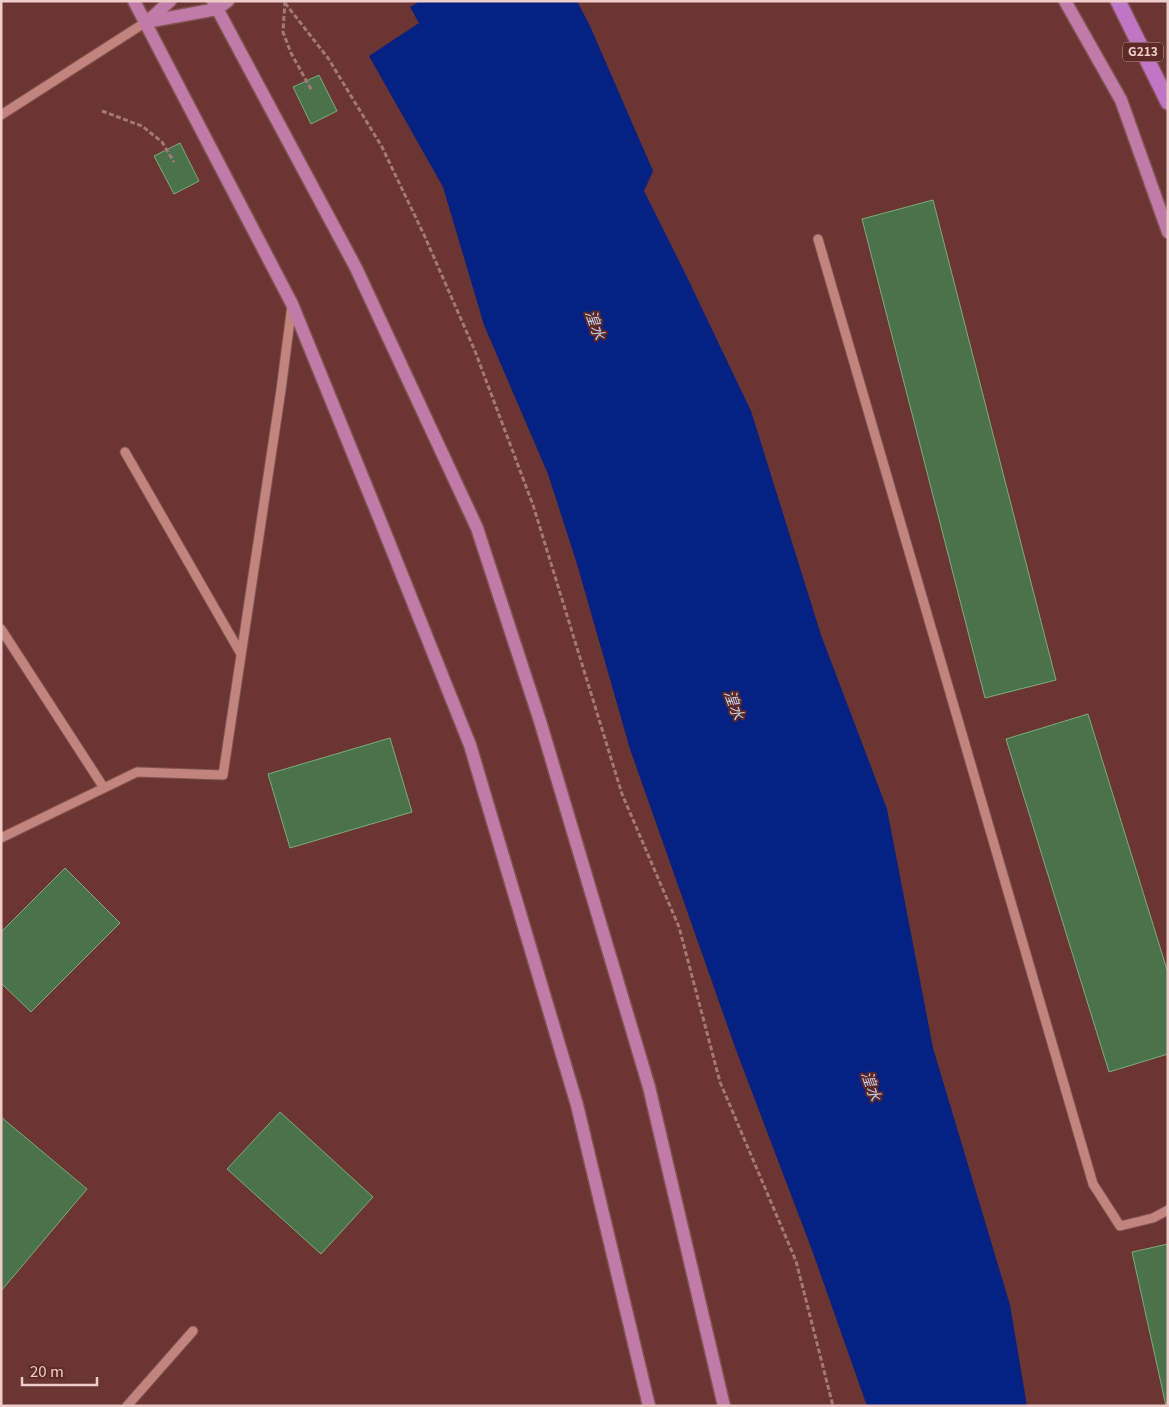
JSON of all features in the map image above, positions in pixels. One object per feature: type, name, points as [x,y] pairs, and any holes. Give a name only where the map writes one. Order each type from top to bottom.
[{"type":"highway","name":"G213","points":[[1118,1],[1168,102]]},
{"type":"main road","points":[[134,1],[292,304],[470,745],[576,1105],[649,1406]]},
{"type":"main road","points":[[146,22],[170,1]]},
{"type":"main road","points":[[146,22],[228,1]]},
{"type":"main road","points":[[1065,1],[1121,100],[1168,232]]},
{"type":"main road","points":[[215,5],[356,268],[477,528],[540,721],[649,1087],[724,1406]]},
{"type":"street","points":[[1,115],[146,22]]},
{"type":"street","points":[[818,239],[1093,1184],[1120,1226],[1153,1218],[1168,1210]]},
{"type":"street","points":[[1,838],[137,772],[223,775],[281,390],[292,304]]},
{"type":"street","points":[[126,452],[241,654]]},
{"type":"street","points":[[1,630],[104,788]]},
{"type":"street","points":[[127,1406],[193,1332]]},
{"type":"path","points":[[285,2],[283,32],[291,53],[312,91]]},
{"type":"path","points":[[285,2],[328,58],[382,147],[425,237],[475,351],[533,505],[622,794],[679,927],[720,1082],[796,1261],[833,1406]]},
{"type":"path","points":[[102,112],[142,126],[162,142],[174,162]]},
{"type":"water","name":"湟水","points":[[420,1],[577,1],[590,26],[653,171],[644,191],[751,411],[821,635],[887,809],[933,1048],[1010,1305],[1027,1406],[867,1406],[812,1250],[736,1050],[630,749],[577,564],[548,474],[484,325],[443,187],[369,56],[419,23],[410,7]]},
{"type":"building","points":[[319,75],[337,111],[311,124],[293,87]]},
{"type":"building","points":[[180,143],[199,181],[174,194],[154,156]]},
{"type":"building","points":[[933,200],[1056,680],[985,698],[862,219]]},
{"type":"building","points":[[1088,714],[1168,973],[1168,1054],[1109,1072],[1006,739]]},
{"type":"building","points":[[390,738],[412,812],[290,848],[268,774]]},
{"type":"building","points":[[65,868],[120,923],[31,1012],[1,983],[1,932]]},
{"type":"building","points":[[280,1112],[373,1197],[321,1254],[227,1169]]},
{"type":"building","points":[[1,1117],[87,1189],[1,1291]]},
{"type":"building","points":[[1168,1244],[1168,1406],[1166,1406],[1132,1252]]}]
